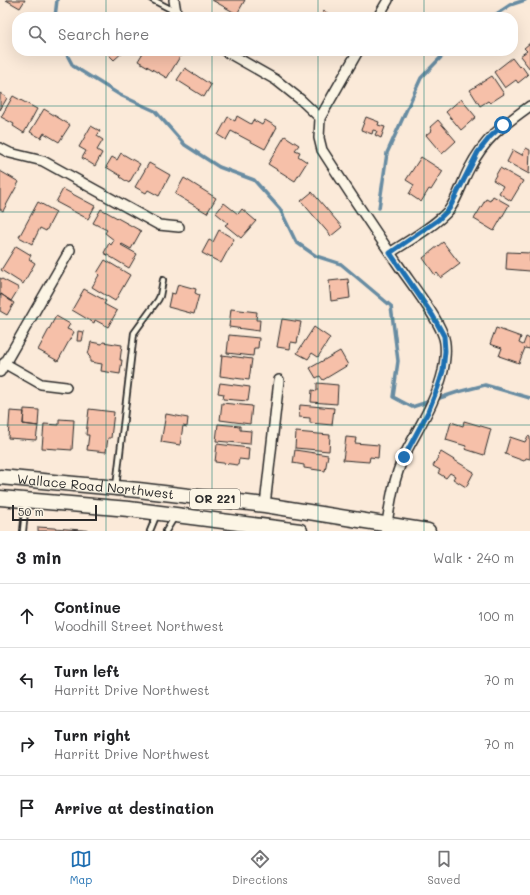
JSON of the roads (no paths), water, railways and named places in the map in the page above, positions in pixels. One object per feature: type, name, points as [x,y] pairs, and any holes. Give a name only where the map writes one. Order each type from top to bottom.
[{"type":"main road","name":"Wallace Road Northwest","points":[[0,477],[116,488],[265,505],[386,528],[428,531]]},
{"type":"main road","name":"Wallace Road Northwest","points":[[0,498],[158,512],[259,528],[300,531]]},
{"type":"street","points":[[174,0],[176,12]]},
{"type":"street","points":[[381,12],[388,0]]},
{"type":"street","points":[[234,56],[276,80],[301,100],[320,118]]},
{"type":"street","points":[[355,56],[320,118],[319,138],[322,150],[362,212],[433,316],[444,336],[445,355],[443,371],[428,412],[404,457],[397,474],[391,496],[386,528]]},
{"type":"street","points":[[390,253],[438,220],[449,209],[457,196],[468,170],[478,152],[490,137],[503,125],[530,106]]},
{"type":"street","points":[[0,148],[10,153],[43,161],[159,225],[179,227]]},
{"type":"street","points":[[0,372],[70,250]]},
{"type":"street","points":[[4,363],[41,384],[66,387]]},
{"type":"street","points":[[265,505],[279,380]]},
{"type":"lane","points":[[153,0],[172,12]]},
{"type":"lane","points":[[116,488],[134,333],[158,300],[163,280]]},
{"type":"lane","points":[[24,531],[26,500]]},
{"type":"lane","points":[[150,531],[158,512]]},
{"type":"lane","points":[[166,531],[176,515]]},
{"type":"waterway","points":[[56,12],[57,0]]},
{"type":"waterway","points":[[500,12],[510,5],[525,0]]},
{"type":"waterway","points":[[68,56],[73,66],[120,95],[155,111],[185,145],[219,167],[254,180],[280,209],[296,242],[316,256],[341,264],[391,306],[398,361],[393,397],[412,407],[485,385],[530,398]]},
{"type":"waterway","points":[[379,208],[387,153],[421,78],[442,56]]}]
